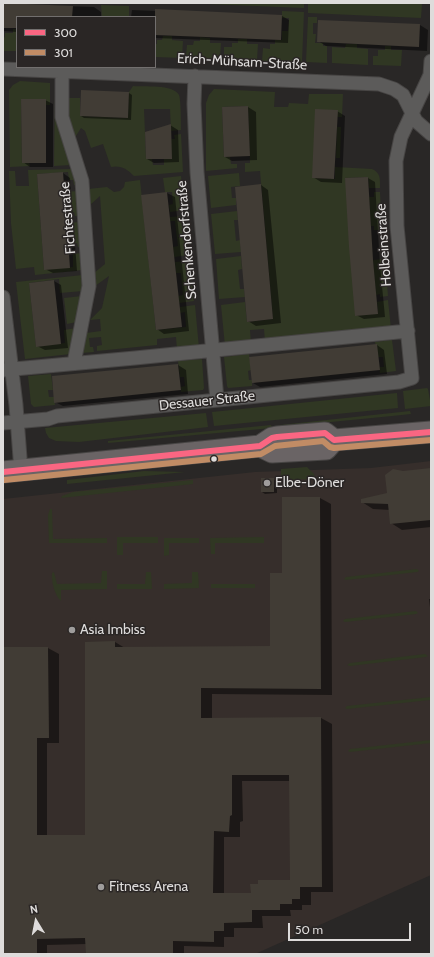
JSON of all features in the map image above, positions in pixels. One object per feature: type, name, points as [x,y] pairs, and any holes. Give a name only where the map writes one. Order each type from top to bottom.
[{"type":"main road","points":[[12,472],[260,446],[272,438],[284,436],[325,433],[330,444],[431,432]]},
{"type":"street","name":"Holbeinstraße","points":[[412,378],[397,226],[396,173],[398,149],[401,137],[430,75],[431,61]]},
{"type":"street","name":"Erich-Mühsam-Straße","points":[[3,69],[379,84],[394,89],[403,95],[416,121],[431,134]]},
{"type":"street","name":"Fichtestraße","points":[[62,71],[62,117],[82,181],[90,286],[74,363]]},
{"type":"street","name":"Schenkendorfstraße","points":[[195,76],[194,104],[196,172],[217,400]]},
{"type":"street","points":[[3,297],[7,369],[17,422],[12,472]]},
{"type":"street","points":[[7,369],[408,331]]},
{"type":"street","name":"Dessauer Straße","points":[[3,423],[48,419],[57,416],[399,382],[412,378]]},
{"type":"shaded area","points":[[431,461],[431,875],[255,954],[3,954],[3,499],[255,472],[371,468]]},
{"type":"green space","points":[[183,3],[304,3],[304,8]]},
{"type":"green space","points":[[308,3],[422,4],[421,18],[308,13]]},
{"type":"green space","points":[[101,5],[129,6],[129,16],[102,16]]},
{"type":"green space","points":[[282,11],[304,12],[302,62],[262,61],[263,48],[270,49],[270,44],[275,44],[275,40],[282,40],[282,31],[288,31],[289,18],[282,18]]},
{"type":"green space","points":[[308,17],[317,17],[317,23],[313,23],[313,34],[316,34],[315,43],[323,43],[323,46],[327,46],[327,63],[306,62]]},
{"type":"green space","points":[[13,29],[16,29],[16,51],[3,51],[3,38],[5,37],[5,33],[13,33]]},
{"type":"green space","points":[[163,36],[172,36],[172,40],[183,41],[182,58],[156,57],[157,40],[162,40]]},
{"type":"green space","points":[[200,37],[210,38],[210,43],[221,43],[220,59],[186,57],[187,45],[193,45],[194,41],[200,41]]},
{"type":"green space","points":[[238,39],[247,39],[247,44],[258,44],[257,60],[224,59],[224,47],[232,47],[232,43],[238,43]]},
{"type":"green space","points":[[346,44],[357,44],[357,48],[368,49],[368,65],[332,63],[332,47],[345,48]]},
{"type":"green space","points":[[385,46],[391,46],[391,50],[402,50],[401,66],[373,65],[373,56],[378,56],[378,50],[385,50]]},
{"type":"green space","points":[[20,81],[50,83],[50,105],[46,105],[45,99],[21,99],[22,162],[29,163],[30,166],[10,167],[9,90],[13,85]]},
{"type":"green space","points":[[55,85],[57,85],[71,165],[54,166]]},
{"type":"green space","points":[[67,85],[69,85],[69,98],[80,98],[80,116],[128,118],[129,92],[133,86],[151,86],[176,91],[180,98],[181,130],[171,131],[170,109],[144,109],[146,159],[152,159],[153,165],[164,165],[164,159],[171,139],[175,139],[174,135],[181,134],[183,172],[134,176],[124,168],[111,167],[103,144],[91,148],[85,131],[81,128],[74,139],[67,115]]},
{"type":"green space","points":[[214,89],[275,92],[274,107],[288,107],[289,103],[308,104],[309,94],[343,94],[342,117],[337,117],[313,178],[335,179],[335,167],[372,169],[377,172],[380,179],[380,188],[369,188],[368,177],[345,178],[378,313],[377,302],[388,300],[391,329],[265,342],[264,329],[250,330],[251,343],[225,346],[221,305],[245,302],[247,322],[273,319],[260,171],[245,172],[245,163],[250,163],[248,106],[222,107],[224,157],[230,157],[231,164],[237,164],[237,168],[206,171],[206,103],[209,95]]},
{"type":"green space","points":[[337,127],[341,127],[340,158],[336,158]]},
{"type":"green space","points":[[73,169],[77,185],[74,185],[73,180],[69,180],[68,172],[37,174],[44,269],[73,267],[73,254],[81,253],[82,270],[35,275],[34,267],[16,269],[11,223],[9,171],[15,171],[16,186],[29,186],[28,170]]},
{"type":"green space","points":[[239,173],[240,186],[231,187],[232,198],[236,198],[236,205],[211,208],[208,176]]},
{"type":"green space","points":[[181,176],[185,210],[170,212],[169,205],[173,204],[172,192],[165,192],[163,178]]},
{"type":"green space","points":[[140,180],[156,330],[186,327],[185,312],[180,313],[180,307],[195,305],[199,348],[177,350],[176,337],[157,339],[157,345],[97,351],[97,346],[102,345],[101,337],[89,338],[90,347],[93,347],[94,352],[81,353],[86,333],[101,331],[100,319],[90,320],[102,308],[109,276],[95,286],[94,273],[105,264],[100,196],[89,206],[88,189],[107,187],[114,192],[120,191],[124,187],[125,182]]},
{"type":"green space","points":[[78,191],[80,216],[75,216],[74,212],[70,212],[70,216],[66,217],[65,205],[70,204],[69,193],[64,194],[64,192]]},
{"type":"green space","points":[[374,192],[380,192],[382,230],[374,230],[374,226],[371,226],[369,197],[374,197]]},
{"type":"green space","points":[[237,211],[238,220],[234,220],[236,241],[240,240],[241,252],[215,254],[211,214]]},
{"type":"green space","points":[[185,216],[189,255],[174,257],[173,247],[178,246],[175,221],[170,221],[170,217]]},
{"type":"green space","points":[[80,222],[82,247],[78,247],[77,243],[72,243],[71,235],[67,235],[67,223]]},
{"type":"green space","points":[[241,256],[242,269],[238,270],[240,289],[244,289],[245,297],[219,299],[216,259]]},
{"type":"green space","points":[[385,259],[388,296],[380,297],[380,294],[376,295],[373,260]]},
{"type":"green space","points":[[190,261],[194,301],[179,303],[178,296],[183,295],[181,273],[176,273],[175,262]]},
{"type":"green space","points":[[83,275],[83,291],[60,293],[59,279],[29,283],[36,346],[65,343],[64,330],[76,328],[71,354],[25,359],[16,282]]},
{"type":"green space","points":[[82,296],[77,322],[67,324],[64,298]]},
{"type":"green space","points":[[392,340],[396,371],[380,373],[379,367],[384,367],[383,357],[378,357],[375,342]]},
{"type":"green space","points":[[249,354],[251,370],[248,371],[249,380],[252,380],[252,386],[228,388],[224,357]]},
{"type":"green space","points":[[202,359],[203,390],[181,392],[181,387],[185,386],[184,377],[180,377],[178,361]]},
{"type":"green space","points":[[51,374],[53,390],[48,390],[49,397],[54,397],[55,405],[34,407],[31,404],[28,376]]},
{"type":"green space","points":[[427,388],[431,406],[405,409],[403,391]]},
{"type":"green space","points":[[397,393],[398,408],[214,426],[212,412]]},
{"type":"green space","points":[[410,411],[411,414],[280,427],[280,425]]},
{"type":"green space","points":[[206,413],[208,427],[79,442],[56,441],[49,438],[45,428]]},
{"type":"green space","points":[[271,425],[272,428],[108,443],[108,441]]},
{"type":"green space","points":[[307,467],[314,474],[315,479],[281,480],[281,469]]},
{"type":"green space","points":[[144,471],[185,472],[67,484],[67,480]]},
{"type":"green space","points":[[193,480],[193,484],[61,498],[62,496],[73,492]]},
{"type":"green space","points":[[50,509],[52,509],[53,539],[107,538],[107,543],[49,543],[48,515]]},
{"type":"green space","points":[[117,537],[158,537],[158,543],[123,543],[123,555],[117,555]]},
{"type":"green space","points":[[264,537],[264,543],[215,543],[215,554],[211,554],[210,538]]},
{"type":"green space","points":[[164,538],[199,538],[199,543],[169,543],[169,555],[164,556]]},
{"type":"green space","points":[[417,569],[419,571],[417,572],[344,579],[346,577]]},
{"type":"green space","points":[[102,571],[107,571],[107,589],[61,590],[61,601],[55,592],[52,576],[52,573],[54,572],[57,584],[101,583]]},
{"type":"green space","points":[[146,572],[151,572],[152,589],[117,589],[117,584],[145,584]]},
{"type":"green space","points":[[192,572],[198,572],[199,588],[164,589],[164,584],[192,583]]},
{"type":"green space","points":[[211,584],[255,584],[255,588],[211,588]]},
{"type":"green space","points":[[416,611],[418,613],[416,614],[343,621],[345,619]]},
{"type":"green space","points":[[425,654],[428,656],[350,666],[347,665],[350,663]]},
{"type":"green space","points":[[431,697],[430,700],[345,708],[347,706]]},
{"type":"green space","points":[[431,740],[431,743],[348,751],[350,749]]},
{"type":"building","points":[[3,3],[73,6],[72,16],[16,16],[16,28],[3,28]]},
{"type":"building","points":[[155,9],[282,15],[281,40],[156,35]]},
{"type":"building","points":[[318,20],[420,24],[419,47],[317,42]]},
{"type":"building","points":[[81,90],[129,92],[128,118],[80,116]]},
{"type":"building","points":[[21,99],[46,99],[46,163],[22,163]]},
{"type":"building","points":[[248,106],[250,156],[224,157],[222,107]]},
{"type":"building","points":[[315,109],[338,110],[334,179],[312,178]]},
{"type":"building","points":[[171,124],[172,159],[146,159],[145,132]]},
{"type":"building","points":[[63,172],[70,268],[44,270],[37,174]]},
{"type":"building","points":[[368,177],[378,314],[355,316],[345,178]]},
{"type":"building","points":[[261,184],[273,319],[247,322],[235,187]]},
{"type":"building","points":[[167,192],[182,327],[156,330],[141,195]]},
{"type":"building","points":[[54,280],[61,344],[36,347],[29,283]]},
{"type":"building","points":[[377,344],[380,370],[252,383],[249,357]]},
{"type":"building","points":[[178,364],[181,390],[54,403],[52,376]]},
{"type":"building","points":[[431,468],[431,520],[390,524],[388,504],[361,503],[361,499],[387,493],[385,475],[393,469],[403,471]]},
{"type":"building","name":"Elbe-Döner","points":[[261,478],[274,478],[274,492],[261,492]]},
{"type":"building","points":[[282,497],[320,497],[321,689],[201,688],[201,718],[321,717],[322,887],[300,887],[300,899],[292,899],[292,904],[280,904],[280,910],[252,910],[252,922],[224,923],[224,931],[214,931],[214,942],[173,941],[173,954],[86,954],[85,938],[37,939],[37,954],[3,954],[3,647],[48,647],[49,738],[37,738],[37,835],[85,835],[85,642],[115,641],[115,647],[270,646],[270,573],[282,573]],"holes":[[[232,775],[289,775],[290,880],[258,880],[258,884],[250,884],[251,893],[213,893],[214,831],[229,832],[230,816],[232,815]]]},
{"type":"transit line","name":"300","points":[[3,472],[260,446],[272,438],[277,437],[325,433],[334,440],[431,432]]},
{"type":"transit line","name":"301","points":[[4,480],[261,454],[275,446],[323,441],[330,447],[334,448],[431,440]]},
{"type":"place","name":"Elbe-Döner","points":[[267,483]]},
{"type":"place","name":"Asia Imbiss","points":[[72,630]]},
{"type":"place","name":"Fitness Arena","points":[[101,887]]}]
